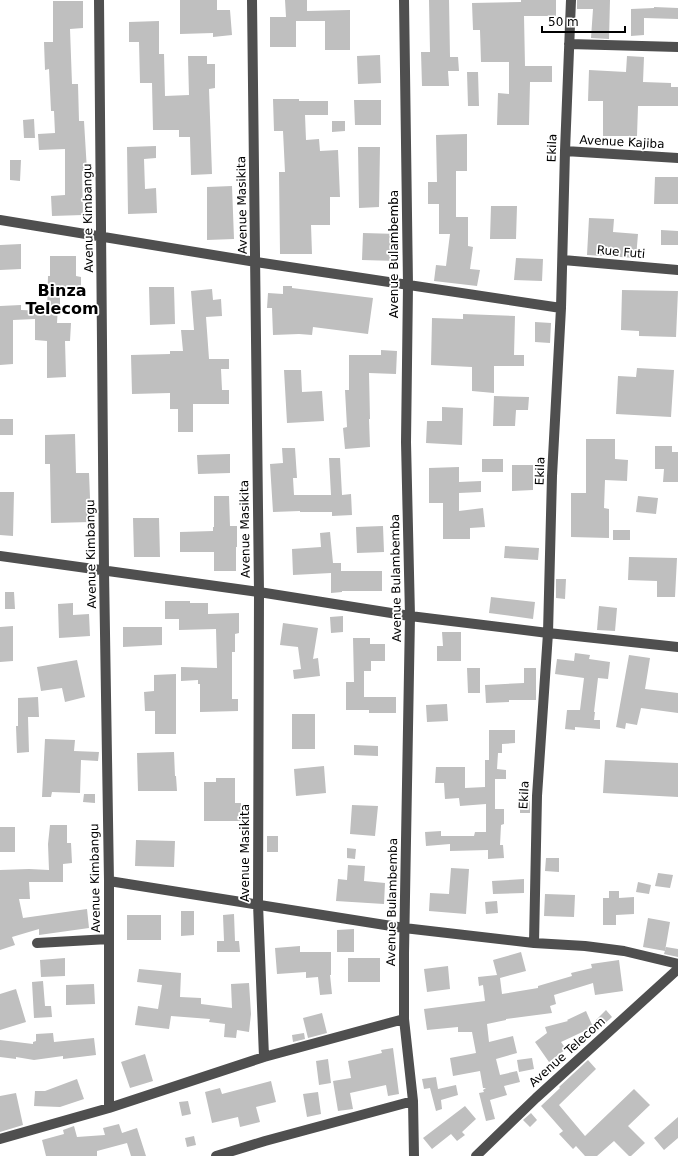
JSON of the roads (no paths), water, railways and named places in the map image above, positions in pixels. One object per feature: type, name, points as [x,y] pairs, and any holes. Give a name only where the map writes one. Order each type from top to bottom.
[{"type":"street","name":"Avenue Kimbangu","points":[[99,0],[104,571],[109,881],[109,1108]]},
{"type":"street","name":"Avenue Masikita","points":[[252,0],[259,592],[258,904],[264,1057]]},
{"type":"street","name":"Avenue Bulambemba","points":[[404,0],[408,285],[406,442],[410,616],[404,928],[404,1019],[413,1101],[414,1156]]},
{"type":"street","name":"Ekila","points":[[534,944],[537,796],[548,633],[552,476],[561,308],[571,0]]},
{"type":"street","points":[[569,44],[678,47]]},
{"type":"street","name":"Avenue Kajiba","points":[[565,151],[678,158]]},
{"type":"street","points":[[0,220],[256,262],[561,308]]},
{"type":"street","name":"Rue Futi","points":[[562,260],[678,270]]},
{"type":"street","points":[[0,556],[259,592],[410,616],[678,647]]},
{"type":"street","points":[[109,881],[404,928],[534,944],[585,946],[624,951],[678,964]]},
{"type":"street","points":[[37,943],[109,939]]},
{"type":"street","name":"Avenue Telecom","points":[[476,1156],[536,1098],[678,969]]},
{"type":"street","points":[[0,1139],[109,1108],[264,1057],[404,1019]]},
{"type":"street","points":[[216,1156],[265,1141],[413,1101]]},
{"type":"district","name":"Binza Telecom","points":[[62,299]]}]
